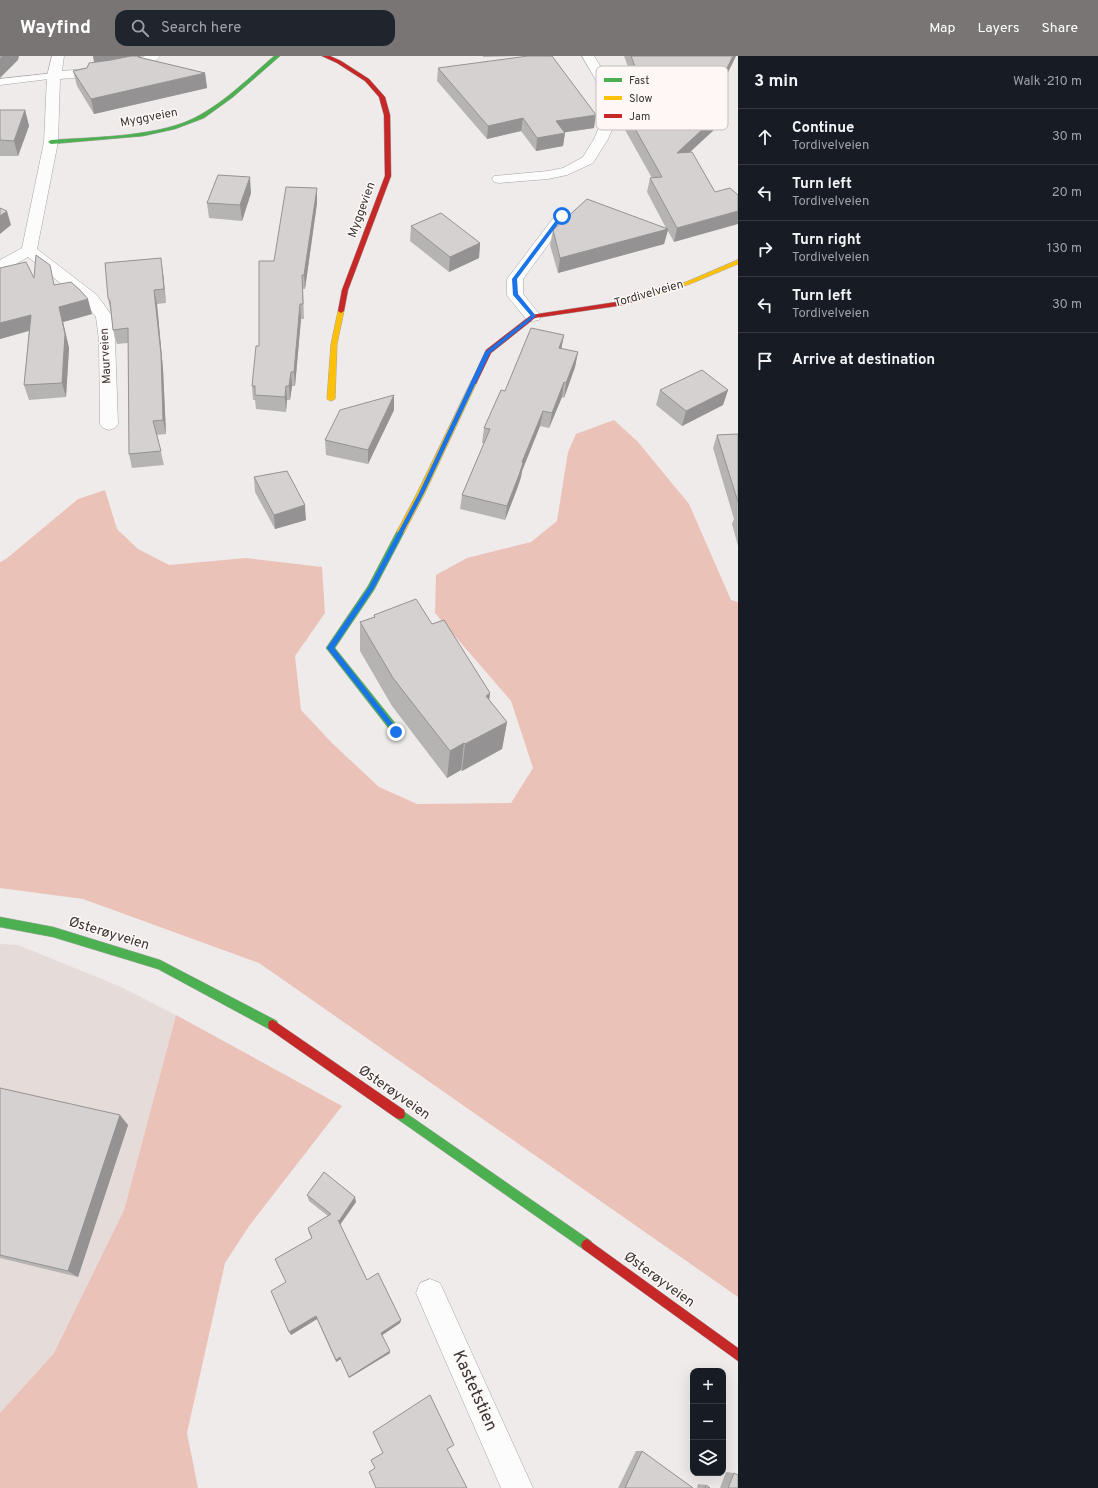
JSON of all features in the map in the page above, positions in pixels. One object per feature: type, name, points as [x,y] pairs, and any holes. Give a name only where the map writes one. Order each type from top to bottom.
[{"type":"street","points":[[0,267],[29,250],[51,142],[54,76],[58,56]]},
{"type":"street","points":[[54,76],[126,68],[147,62],[154,56]]},
{"type":"street","name":"Myggveien","points":[[51,142],[143,134],[173,128],[202,117],[231,96],[277,56]]},
{"type":"street","name":"Myggevien","points":[[325,56],[339,62],[368,80],[382,97],[387,115],[388,176],[345,290],[334,344],[330,399]]},
{"type":"street","points":[[588,56],[596,69]]},
{"type":"street","points":[[499,179],[548,175],[567,171],[588,160],[605,130]]},
{"type":"street","points":[[396,732],[330,648],[371,588],[421,493],[488,352],[533,316],[515,295],[514,279],[562,216]]},
{"type":"street","name":"Maurveien","points":[[29,250],[91,298],[104,316],[107,340],[109,424]]},
{"type":"street","name":"Tordivelveien","points":[[533,316],[624,303],[688,283],[738,262]]},
{"type":"street","name":"Østerøyveien","points":[[0,922],[53,932],[160,965],[270,1023],[629,1274],[738,1355]]},
{"type":"street","name":"Kastetstien","points":[[430,1294],[517,1488]]},
{"type":"lane","points":[[0,82],[54,76]]},
{"type":"shaded area","points":[[614,420],[638,442],[689,504],[731,600],[738,602],[738,1297],[259,963],[83,899],[0,888],[0,562],[6,559],[78,499],[105,490],[117,529],[138,549],[169,565],[246,558],[322,567],[325,613],[295,656],[301,710],[333,744],[379,787],[417,804],[511,803],[533,768],[511,701],[435,613],[436,575],[467,558],[531,542],[557,521],[568,452],[576,434]]},
{"type":"shaded area","points":[[0,944],[18,945],[119,986],[176,1015],[124,1210],[54,1353],[0,1413]]},
{"type":"shaded area","points":[[176,1015],[342,1106],[249,1226],[225,1263],[187,1433],[198,1488],[0,1488],[0,1413],[54,1353],[124,1210]]},
{"type":"building","points":[[138,56],[205,73],[91,99],[73,71],[87,68],[89,63]]},
{"type":"building","points":[[528,56],[552,56],[596,115],[556,121],[565,133],[537,138],[523,118],[488,126],[438,68]]},
{"type":"building","points":[[631,56],[733,56],[728,66],[635,66]]},
{"type":"building","points":[[0,110],[25,110],[14,141],[0,140]]},
{"type":"building","points":[[636,130],[702,130],[677,153],[692,152],[715,192],[730,188],[738,195],[738,211],[677,228],[650,178],[662,177]]},
{"type":"building","points":[[218,175],[250,177],[240,205],[207,203]]},
{"type":"building","points":[[286,187],[317,188],[304,275],[302,275],[303,304],[300,304],[294,372],[291,372],[289,386],[286,386],[285,397],[255,395],[255,386],[252,386],[256,346],[259,346],[259,261],[274,261]]},
{"type":"building","points":[[587,199],[668,229],[560,258],[553,230]]},
{"type":"building","points":[[0,208],[7,211],[0,216]]},
{"type":"building","points":[[441,213],[480,243],[450,257],[411,226]]},
{"type":"building","points":[[36,255],[50,265],[54,285],[71,282],[88,299],[59,307],[65,334],[62,383],[24,385],[31,315],[0,323],[0,268],[26,262],[34,278]]},
{"type":"building","points":[[161,258],[164,289],[154,290],[161,354],[163,420],[153,421],[161,451],[129,454],[128,328],[113,330],[105,263]]},
{"type":"building","points":[[531,328],[564,335],[559,348],[578,352],[566,383],[564,382],[552,413],[543,411],[522,462],[519,475],[507,506],[462,495],[490,429],[484,428],[501,390],[505,391]]},
{"type":"building","points":[[702,370],[728,390],[686,411],[660,390]]},
{"type":"building","points":[[394,395],[368,450],[325,440],[340,410]]},
{"type":"building","points":[[738,434],[738,502],[717,435]]},
{"type":"building","points":[[287,471],[305,505],[274,515],[254,477]]},
{"type":"building","points":[[416,599],[432,624],[444,620],[490,693],[486,696],[507,722],[450,751],[393,678],[360,622]]},
{"type":"building","points":[[0,1088],[120,1115],[68,1271],[0,1255]]},
{"type":"building","points":[[324,1172],[355,1197],[339,1221],[338,1220],[367,1280],[378,1273],[401,1320],[381,1333],[390,1351],[349,1377],[340,1357],[336,1360],[316,1316],[289,1332],[271,1291],[286,1282],[275,1259],[312,1238],[308,1228],[331,1214],[307,1195]]},
{"type":"building","points":[[430,1395],[454,1445],[447,1449],[467,1488],[376,1488],[369,1472],[375,1468],[371,1460],[383,1453],[373,1432]]},
{"type":"building","points":[[642,1451],[693,1488],[625,1488]]},
{"type":"building","points":[[734,1473],[738,1475],[738,1488],[728,1488]]},
{"type":"traffic: fast","points":[[51,142],[143,134],[173,128],[202,117],[231,96],[277,56]]},
{"type":"traffic: fast","points":[[396,731],[330,648],[371,588],[401,531]]},
{"type":"traffic: fast","points":[[0,922],[53,932],[160,965],[273,1025]]},
{"type":"traffic: fast","points":[[400,1114],[587,1245]]},
{"type":"traffic: slow","points":[[642,297],[688,283],[738,262]]},
{"type":"traffic: slow","points":[[331,399],[334,344],[341,311]]},
{"type":"traffic: slow","points":[[401,531],[421,493],[474,382]]},
{"type":"traffic: jam","points":[[325,56],[339,62],[367,80],[382,97],[387,115],[388,176],[345,290],[341,311]]},
{"type":"traffic: jam","points":[[474,382],[488,352],[533,316],[624,303],[642,297]]},
{"type":"traffic: jam","points":[[273,1025],[400,1114]]},
{"type":"traffic: jam","points":[[587,1245],[738,1355]]},
{"type":"route","points":[[396,732],[330,648],[371,588],[421,493],[488,352],[533,316],[515,295],[514,279],[562,216]]}]
